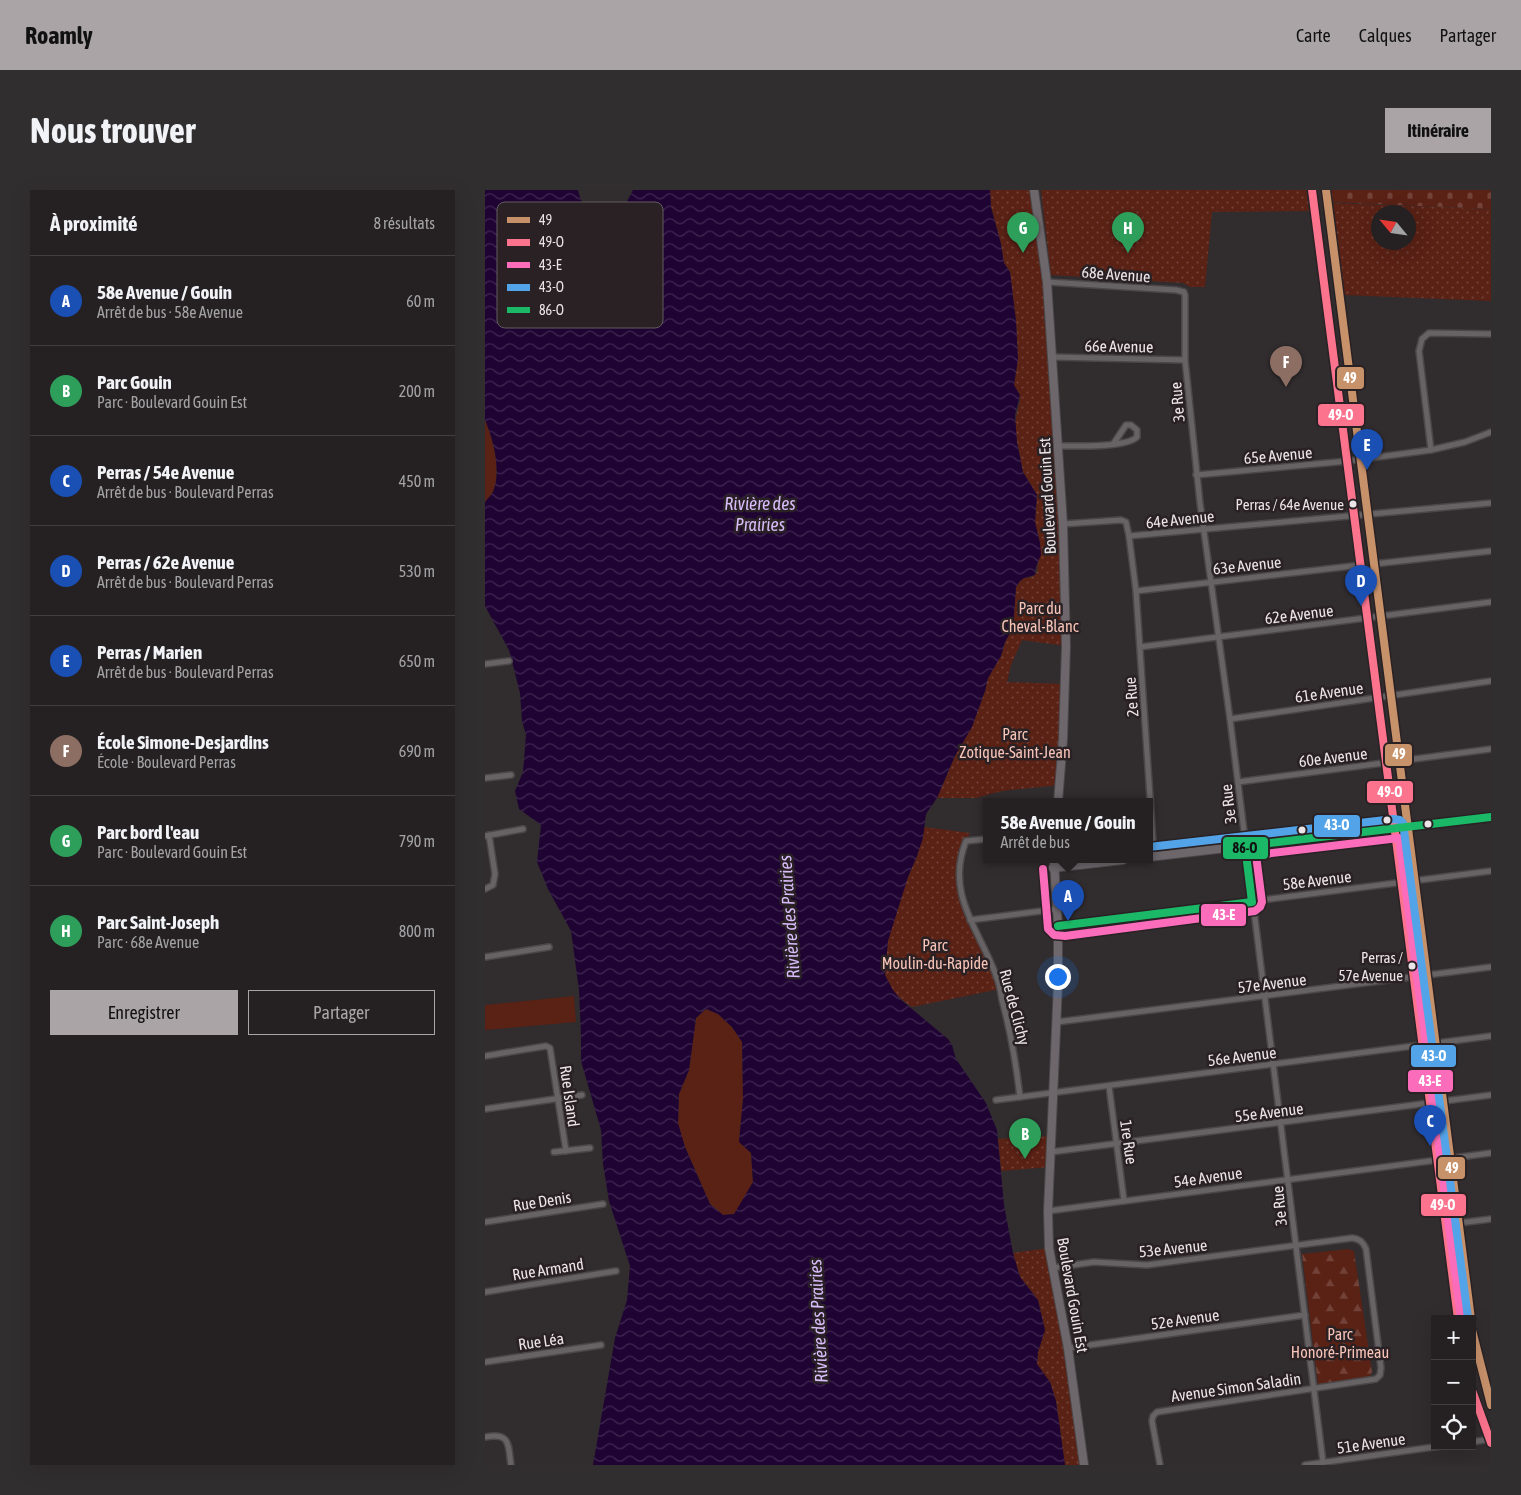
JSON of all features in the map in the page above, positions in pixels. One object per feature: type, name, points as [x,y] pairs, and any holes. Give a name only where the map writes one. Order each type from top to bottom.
[{"type":"main road","name":"Boulevard Gouin Est","points":[[1034,190],[1047,282],[1063,524],[1066,646],[1063,739],[1058,798]]},
{"type":"main road","points":[[1312,190],[1457,1315]]},
{"type":"main road","points":[[1326,190],[1470,1315]]},
{"type":"main road","points":[[1153,856],[1491,817]]},
{"type":"main road","points":[[1053,864],[1070,863]]},
{"type":"main road","name":"Boulevard Gouin Est","points":[[1053,864],[1058,926],[1057,1022],[1048,1211],[1049,1248],[1068,1348],[1084,1465]]},
{"type":"main road","points":[[1476,1345],[1491,1405]]},
{"type":"main road","points":[[1476,1400],[1490,1440]]},
{"type":"street","name":"68e Avenue","points":[[1047,282],[1184,292]]},
{"type":"street","name":"3e Rue","points":[[1184,292],[1186,299],[1185,360],[1196,475],[1230,719],[1323,1462]]},
{"type":"street","points":[[1431,450],[1419,351],[1422,339],[1429,333],[1491,334]]},
{"type":"street","name":"66e Avenue","points":[[1052,357],[1185,360]]},
{"type":"street","points":[[1058,446],[1114,443],[1131,442],[1135,440],[1138,434],[1137,430],[1131,425],[1126,425],[1114,443]]},
{"type":"street","name":"65e Avenue","points":[[1196,475],[1361,460],[1431,450],[1465,442],[1491,432]]},
{"type":"street","name":"64e Avenue","points":[[1063,524],[1121,520],[1126,522],[1129,536],[1491,503]]},
{"type":"street","name":"2e Rue","points":[[1129,536],[1136,591],[1149,798]]},
{"type":"street","points":[[1374,564],[1491,551]]},
{"type":"street","name":"63e Avenue","points":[[1136,591],[1361,565]]},
{"type":"street","name":"62e Avenue","points":[[1140,647],[1491,602]]},
{"type":"street","points":[[485,664],[509,661]]},
{"type":"street","name":"61e Avenue","points":[[1230,719],[1378,698],[1391,694],[1491,681]]},
{"type":"street","name":"60e Avenue","points":[[1238,782],[1491,750]]},
{"type":"street","points":[[485,778],[511,775]]},
{"type":"street","points":[[485,889],[493,885],[496,878],[487,835],[523,829]]},
{"type":"street","name":"Rue de Clichy","points":[[983,839],[966,841],[958,876],[970,920],[999,982],[1013,1043],[1020,1097]]},
{"type":"street","name":"58e Avenue","points":[[1058,926],[1491,871]]},
{"type":"street","points":[[970,920],[1057,909]]},
{"type":"street","points":[[485,957],[549,947]]},
{"type":"street","name":"57e Avenue","points":[[1057,1022],[1491,967]]},
{"type":"street","name":"56e Avenue","points":[[996,1100],[1491,1036]]},
{"type":"street","name":"Rue Island","points":[[485,1056],[549,1047],[551,1050],[565,1151]]},
{"type":"street","name":"1re Rue","points":[[1109,1086],[1124,1201]]},
{"type":"street","points":[[485,1109],[582,1095]]},
{"type":"street","name":"55e Avenue","points":[[1051,1152],[1491,1095]]},
{"type":"street","points":[[554,1152],[590,1148]]},
{"type":"street","name":"54e Avenue","points":[[1048,1211],[1491,1153]]},
{"type":"street","name":"Rue Denis","points":[[485,1222],[603,1204]]},
{"type":"street","points":[[1459,1223],[1491,1219]]},
{"type":"street","name":"53e Avenue","points":[[1052,1268],[1094,1262],[1147,1265],[1353,1238],[1359,1239],[1366,1249],[1381,1368],[1380,1375],[1371,1381],[1314,1389]]},
{"type":"street","name":"Rue Armand","points":[[485,1292],[616,1271]]},
{"type":"street","name":"52e Avenue","points":[[1068,1348],[1305,1315]]},
{"type":"street","name":"Rue Léa","points":[[485,1362],[601,1345]]},
{"type":"street","name":"Avenue Simon Saladin","points":[[1160,1465],[1152,1421],[1153,1416],[1157,1412],[1314,1389]]},
{"type":"street","points":[[485,1436],[495,1435],[505,1438],[508,1442],[511,1465]]},
{"type":"street","points":[[1476,1442],[1490,1440]]},
{"type":"street","name":"51e Avenue","points":[[1305,1465],[1431,1447]]},
{"type":"green space","points":[[990,190],[1034,190],[1047,282],[1044,322],[1046,323],[1052,357],[1066,646],[1022,640],[1011,665],[1007,682],[1064,684],[1060,785],[1002,791],[976,798],[937,798],[955,756],[972,726],[988,678],[1001,656],[1005,642],[1013,628],[1016,587],[1024,578],[1032,577],[1037,572],[1040,543],[1035,522],[1037,495],[1023,472],[1017,442],[1015,422],[1020,400],[1014,385],[1018,359],[1016,321],[1010,272],[1004,263],[991,207]]},
{"type":"green space","points":[[1041,190],[1306,190],[1309,211],[1212,212],[1205,287],[1190,287],[1183,283],[1051,275]]},
{"type":"green space","points":[[1326,190],[1491,190],[1491,209],[1328,202]]},
{"type":"green space","points":[[1333,203],[1386,205],[1371,205],[1371,250],[1416,250],[1416,206],[1491,209],[1491,301],[1344,295]]},
{"type":"green space","points":[[485,420],[493,444],[497,472],[492,494],[485,502]]},
{"type":"green space","name":"Parc Moulin-du-Rapide","points":[[924,827],[970,833],[964,846],[960,889],[1000,989],[912,1007],[890,987],[885,971],[891,928],[917,856]]},
{"type":"green space","points":[[574,996],[576,1022],[485,1030],[485,1005]]},
{"type":"green space","points":[[706,1009],[718,1014],[732,1027],[742,1042],[743,1099],[739,1141],[751,1153],[753,1182],[735,1214],[723,1215],[710,1204],[685,1147],[678,1124],[679,1094],[689,1070],[696,1018]]},
{"type":"green space","points":[[1051,1136],[1050,1167],[1001,1171],[998,1139]]},
{"type":"green space","points":[[1049,1248],[1085,1465],[1065,1465],[1056,1401],[1050,1382],[1037,1365],[1038,1352],[1045,1330],[1038,1300],[1020,1277],[1013,1253]]},
{"type":"green space","name":"Parc Honoré-Primeau","points":[[1348,1249],[1354,1251],[1372,1372],[1369,1378],[1318,1384],[1302,1254]]},
{"type":"water","name":"Rivière des Prairies","points":[[485,190],[578,190],[582,202],[497,202],[497,328],[663,328],[663,202],[627,202],[633,190],[990,190],[991,207],[1004,263],[1010,272],[1018,359],[1014,385],[1020,395],[1015,415],[1017,442],[1023,472],[1037,495],[1035,522],[1041,555],[1035,575],[1024,578],[1016,587],[1013,628],[1005,642],[1001,656],[988,678],[972,727],[955,756],[937,798],[926,814],[923,838],[908,877],[888,941],[885,975],[900,999],[948,1039],[956,1059],[986,1103],[997,1130],[1004,1205],[1013,1253],[1020,1277],[1038,1300],[1045,1330],[1038,1352],[1037,1364],[1050,1382],[1056,1401],[1065,1465],[593,1465],[615,1338],[627,1300],[630,1266],[609,1201],[603,1164],[601,1130],[581,1061],[579,990],[571,931],[548,889],[537,862],[541,825],[519,809],[515,791],[523,772],[526,735],[522,721],[520,693],[509,650],[485,606],[485,502],[492,494],[497,472],[491,436],[485,420]],"holes":[[[706,1009],[718,1014],[732,1027],[742,1042],[743,1099],[739,1142],[751,1153],[753,1182],[734,1214],[723,1215],[710,1204],[685,1147],[678,1123],[679,1094],[689,1070],[696,1018]]]},
{"type":"transit line","name":"49-O","points":[[1312,190],[1457,1315]]},
{"type":"transit line","name":"49","points":[[1326,190],[1470,1315]]},
{"type":"transit line","name":"86-O","points":[[1058,926],[1252,902],[1245,846],[1491,817]]},
{"type":"transit line","name":"43-O","points":[[1153,847],[1394,819],[1400,820],[1403,823],[1468,1315]]},
{"type":"transit line","name":"43-E","points":[[1043,869],[1048,929],[1054,935],[1065,936],[1255,911],[1262,902],[1256,855],[1399,838],[1460,1315]]},
{"type":"transit line","name":"49","points":[[1476,1346],[1491,1405]]},
{"type":"transit line","name":"49-O","points":[[1476,1401],[1491,1443]]},
{"type":"place","name":"Parc bord l'eau","points":[[1023,253]]},
{"type":"place","name":"Parc Saint-Joseph","points":[[1128,253]]},
{"type":"place","name":"École Simone-Desjardins","points":[[1286,387]]},
{"type":"place","name":"Perras / Marien","points":[[1367,470]]},
{"type":"place","name":"Perras / 64e Avenue","points":[[1353,504]]},
{"type":"place","name":"Perras / 62e Avenue","points":[[1361,606]]},
{"type":"place","name":"58e Avenue / Gouin","points":[[1068,921]]},
{"type":"place","name":"Perras / 57e Avenue","points":[[1412,966]]},
{"type":"place","name":"Perras / 54e Avenue","points":[[1430,1146]]},
{"type":"place","name":"Parc Gouin","points":[[1025,1159]]},
{"type":"park label","name":"Parc du Cheval-Blanc","points":[[1040,617]]},
{"type":"park label","name":"Parc Zotique-Saint-Jean","points":[[1015,743]]}]
